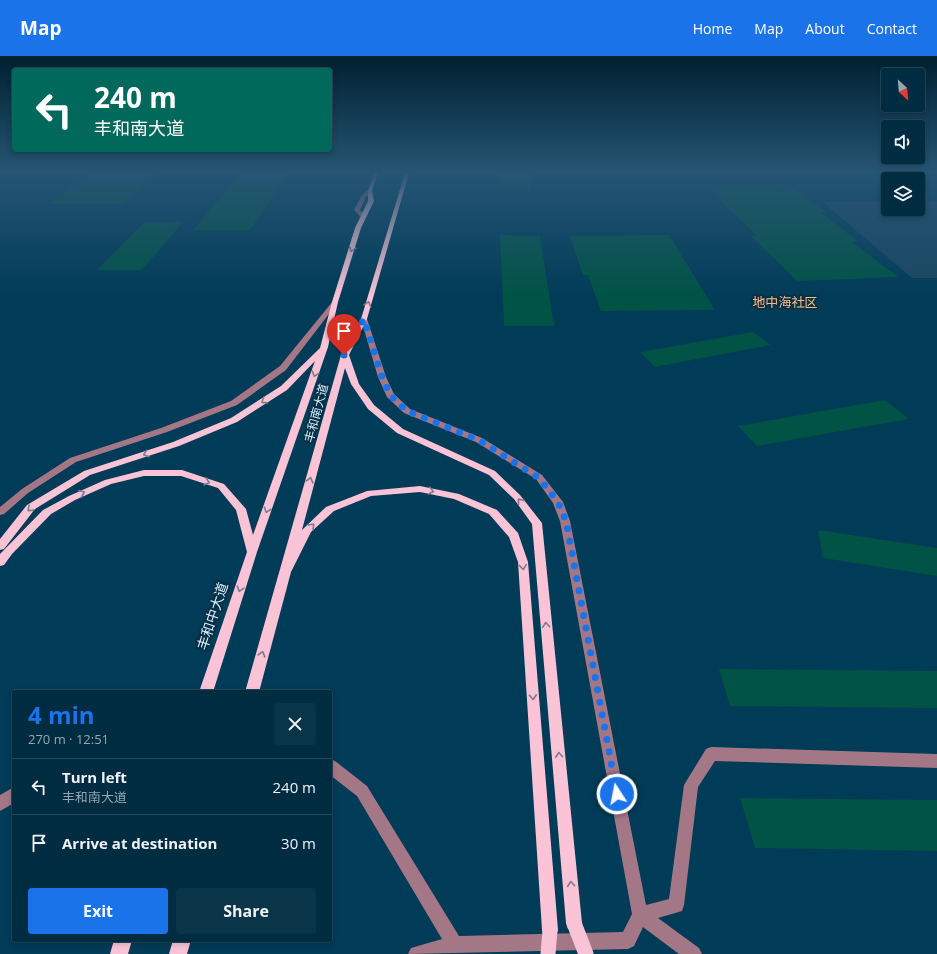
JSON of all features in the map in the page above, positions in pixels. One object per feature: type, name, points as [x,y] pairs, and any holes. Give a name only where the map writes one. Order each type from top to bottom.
[{"type":"main road","name":"丰和南大道","points":[[252,552],[324,347],[335,302],[364,215]]},
{"type":"main road","name":"丰和南大道","points":[[285,572],[344,355],[364,319],[395,215]]},
{"type":"main road","points":[[0,546],[31,507],[87,473],[176,444],[234,420],[284,388],[324,347]]},
{"type":"main road","points":[[344,355],[355,384],[371,407],[400,431],[492,473],[517,497],[537,523],[574,923],[586,954]]},
{"type":"main road","points":[[0,562],[8,550],[47,512],[72,498],[108,482],[144,473],[182,472],[221,486],[242,509],[252,552]]},
{"type":"main road","points":[[253,690],[285,572],[307,530],[330,509],[370,493],[420,489],[456,496],[493,512],[514,536],[523,562],[550,930],[548,954]]},
{"type":"main road","name":"丰和中大道","points":[[207,690],[252,552]]},
{"type":"main road","points":[[118,954],[122,942]]},
{"type":"main road","points":[[178,954],[181,942]]},
{"type":"street","points":[[0,512],[25,490],[73,460],[164,430],[234,402],[283,368],[335,302]]},
{"type":"street","points":[[364,319],[382,377],[390,395],[407,411],[479,440],[539,478],[558,502],[566,521],[640,915],[628,940],[455,945],[416,954]]},
{"type":"street","points":[[640,915],[676,905],[691,785],[711,754],[937,761]]},
{"type":"street","points":[[332,768],[362,791],[455,945]]},
{"type":"street","points":[[0,804],[12,795]]},
{"type":"street","points":[[640,915],[693,954]]},
{"type":"shaded area","points":[[838,215],[937,215],[937,278],[912,278]]},
{"type":"building","points":[[206,215],[260,215],[250,230],[193,230]]},
{"type":"building","points":[[735,215],[824,215],[858,241],[852,242],[898,277],[797,281],[751,236],[757,236]]},
{"type":"building","points":[[183,222],[142,270],[97,270],[144,223]]},
{"type":"building","points":[[500,235],[540,236],[554,326],[504,326]]},
{"type":"building","points":[[669,235],[715,310],[601,311],[588,275],[583,275],[570,236]]},
{"type":"building","points":[[753,332],[771,345],[655,367],[640,352]]},
{"type":"building","points":[[885,400],[909,419],[757,446],[738,426]]},
{"type":"building","points":[[818,530],[937,548],[937,576],[823,558]]},
{"type":"building","points":[[719,669],[937,671],[937,708],[730,706]]},
{"type":"building","points":[[740,798],[937,800],[937,851],[755,848]]},
{"type":"district","name":"地中海社区","points":[[785,302]]},
{"type":"route","points":[[344,355],[364,319],[382,377],[390,395],[407,411],[479,440],[539,478],[558,502],[566,521],[617,794]]}]
